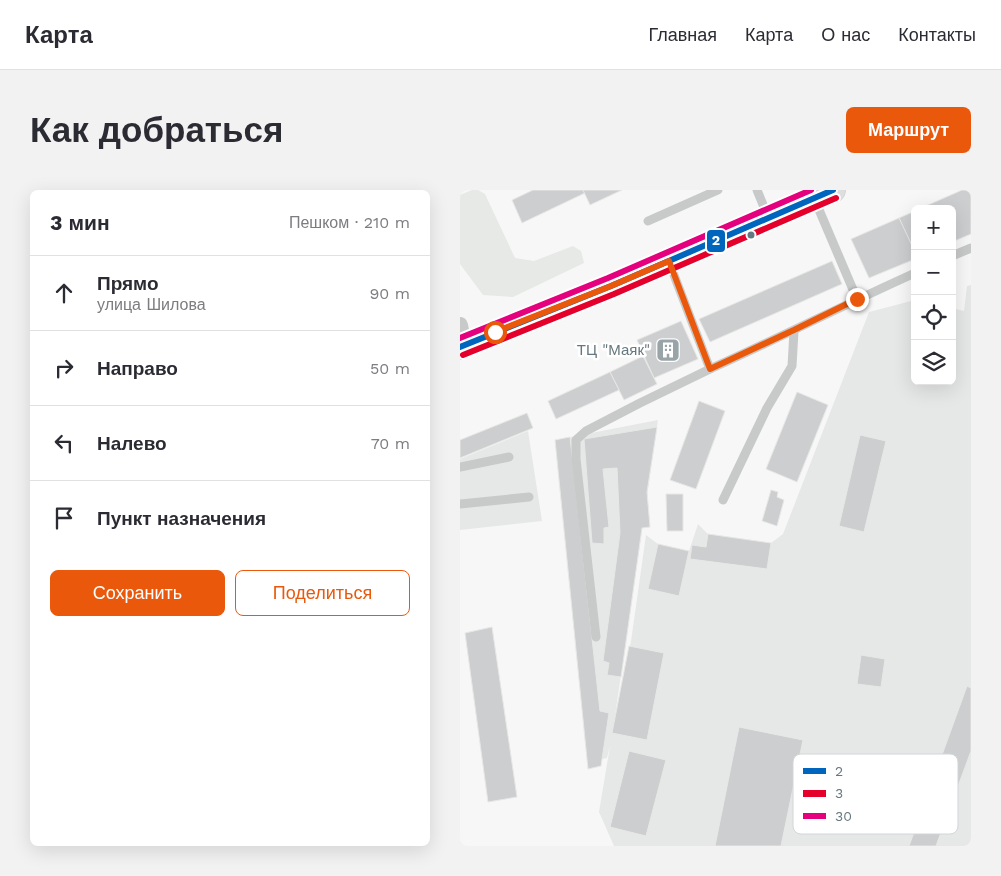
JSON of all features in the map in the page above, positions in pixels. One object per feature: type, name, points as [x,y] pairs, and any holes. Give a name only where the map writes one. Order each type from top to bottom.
[{"type":"main road","points":[[461,339],[611,286],[824,194]]},
{"type":"lane","points":[[648,221],[718,190]]},
{"type":"lane","points":[[757,190],[769,218]]},
{"type":"lane","points":[[824,194],[857,299]]},
{"type":"lane","points":[[956,254],[971,248]]},
{"type":"lane","points":[[669,261],[710,369]]},
{"type":"lane","points":[[596,637],[576,459],[576,440],[586,431],[640,403],[911,275]]},
{"type":"lane","points":[[723,500],[766,408],[792,366],[794,330]]},
{"type":"lane","points":[[460,467],[509,458]]},
{"type":"lane","points":[[460,504],[529,497]]},
{"type":"shaded area","points":[[472,190],[478,190],[485,194],[515,258],[534,261],[573,246],[581,251],[584,263],[513,297],[483,295],[460,264],[460,195]]},
{"type":"shaded area","points":[[971,285],[971,846],[614,846],[599,812],[610,746],[607,758],[591,761],[555,440],[658,420],[615,716],[631,641],[646,535],[658,544],[689,551],[698,524],[708,534],[771,543],[783,534],[869,312],[911,301],[911,385],[956,385],[956,309],[964,311],[967,286]]},
{"type":"shaded area","points":[[528,431],[542,521],[460,530],[460,459]]},
{"type":"building","points":[[533,190],[583,190],[585,193],[522,223],[512,200]]},
{"type":"building","points":[[583,190],[622,190],[590,205]]},
{"type":"building","points":[[962,190],[971,190],[971,234],[956,240],[956,205],[928,205]]},
{"type":"building","points":[[911,213],[911,244],[899,218]]},
{"type":"building","points":[[899,218],[911,244],[911,261],[869,278],[851,239]]},
{"type":"building","points":[[832,261],[842,284],[710,342],[699,319]]},
{"type":"building","name":"ТЦ \"Маяк\"","points":[[681,321],[698,359],[654,378],[637,340]]},
{"type":"building","points":[[643,356],[657,384],[624,400],[610,372]]},
{"type":"building","points":[[610,372],[619,390],[556,419],[548,401]]},
{"type":"building","points":[[797,392],[828,405],[797,482],[766,469]]},
{"type":"building","points":[[699,401],[725,411],[696,489],[670,480]]},
{"type":"building","points":[[527,413],[533,428],[460,458],[460,440]]},
{"type":"building","points":[[657,427],[647,492],[650,527],[642,528],[621,677],[607,675],[609,663],[603,661],[620,533],[617,468],[603,469],[609,527],[604,528],[604,544],[592,543],[584,439]]},
{"type":"building","points":[[860,435],[886,441],[864,532],[839,526]]},
{"type":"building","points":[[570,437],[600,711],[609,713],[601,766],[588,769],[555,440]]},
{"type":"building","points":[[771,490],[778,492],[777,497],[784,500],[777,526],[762,521]]},
{"type":"building","points":[[666,494],[683,494],[683,531],[667,531]]},
{"type":"building","points":[[708,534],[771,543],[767,569],[690,559],[692,545],[706,547]]},
{"type":"building","points":[[658,544],[689,551],[679,596],[648,589]]},
{"type":"building","points":[[492,627],[517,797],[488,802],[465,633]]},
{"type":"building","points":[[629,646],[664,653],[647,740],[612,733]]},
{"type":"building","points":[[861,655],[885,659],[881,687],[857,684]]},
{"type":"building","points":[[967,686],[971,688],[971,751],[958,786],[958,754],[942,754]]},
{"type":"building","points":[[739,727],[803,740],[800,754],[793,754],[793,788],[781,846],[715,846]]},
{"type":"building","points":[[629,751],[666,760],[646,836],[610,827]]},
{"type":"building","points":[[913,834],[940,834],[936,846],[909,846]]},
{"type":"transit line","name":"30","points":[[460,338],[608,278],[811,190]]},
{"type":"transit line","name":"2","points":[[460,347],[611,286],[833,190]]},
{"type":"transit line","name":"3","points":[[463,355],[614,294],[836,198]]},
{"type":"place","name":"ТЦ \"Маяк\"","points":[[668,350]]},
{"type":"route","points":[[495,332],[669,261],[710,369],[857,299]]}]
